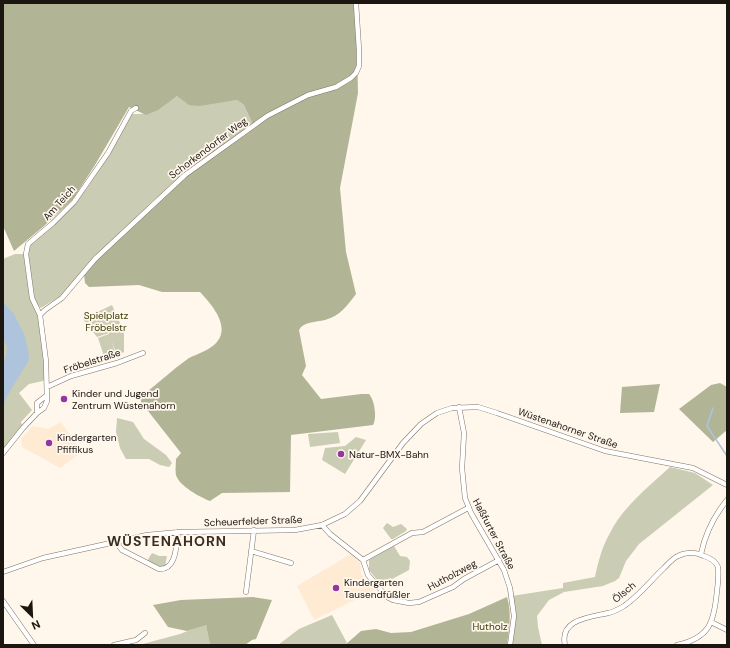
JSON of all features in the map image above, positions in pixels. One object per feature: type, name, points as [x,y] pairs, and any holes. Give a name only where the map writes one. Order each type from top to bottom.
[{"type":"street","name":"Schorkendorfer Weg","points":[[40,315],[66,295],[95,259],[185,175],[267,116],[302,98],[336,87],[351,78],[356,73],[358,66],[359,50],[356,3]]},
{"type":"street","name":"Am Teich","points":[[40,315],[32,298],[26,254],[28,244],[53,223],[74,202],[108,153],[131,111],[136,108]]},
{"type":"street","points":[[3,453],[37,412],[46,405],[46,361],[40,315]]},
{"type":"street","name":"Fröbelstraße","points":[[47,387],[71,376],[117,363],[143,353]]},
{"type":"street","points":[[37,412],[37,404],[46,396]]},
{"type":"street","name":"Wüstenahorner Straße","points":[[448,409],[460,407],[478,408],[497,413],[605,451],[693,468],[727,485]]},
{"type":"street","name":"Haßfurter Straße","points":[[460,407],[464,433],[462,476],[468,508],[499,560],[507,578],[512,596],[514,616],[510,645]]},
{"type":"street","name":"Scheuerfelder Straße","points":[[3,572],[42,558],[147,535],[178,532],[295,530],[322,525],[345,514],[355,505],[372,486],[417,428],[433,415],[448,409]]},
{"type":"street","points":[[677,645],[695,640],[709,627],[712,622],[716,602],[718,567],[716,562],[701,554],[707,533],[714,519],[727,500]]},
{"type":"street","points":[[363,560],[412,533],[423,532],[468,508]]},
{"type":"street","name":"Hutholzweg","points":[[322,525],[330,534],[363,560],[368,575],[386,597],[393,600],[409,603],[419,602],[453,587],[464,579],[499,560]]},
{"type":"street","points":[[246,592],[254,530]]},
{"type":"street","points":[[115,541],[122,550],[159,569],[163,569],[170,566],[173,561],[178,532]]},
{"type":"street","points":[[251,552],[291,563]]},
{"type":"street","name":"Ölsch","points":[[565,645],[565,635],[575,622],[588,617],[619,610],[634,598],[675,557],[688,553],[701,554]]},
{"type":"street","points":[[3,601],[34,645]]},
{"type":"street","points":[[712,622],[727,630]]},
{"type":"street","points":[[114,645],[136,640],[145,633]]},
{"type":"shaded area","name":"Kindergarten Pfiffikus","points":[[61,422],[82,452],[60,468],[22,447],[21,439],[33,426],[48,429]]},
{"type":"shaded area","name":"Kindergarten Tausendfüßler","points":[[351,554],[360,561],[361,574],[375,590],[314,620],[297,586]]},
{"type":"green space","points":[[3,3],[356,3],[358,93],[340,188],[346,252],[356,294],[346,307],[335,316],[303,325],[299,330],[306,366],[302,375],[321,399],[369,394],[374,405],[375,418],[373,425],[291,435],[290,492],[222,493],[210,501],[196,494],[185,487],[176,475],[176,459],[181,453],[141,402],[141,397],[171,372],[189,358],[214,345],[219,338],[222,331],[219,317],[210,303],[200,292],[162,292],[139,285],[89,287],[85,283],[84,274],[95,260],[185,175],[253,125],[244,105],[237,100],[199,106],[189,105],[177,96],[158,110],[146,115],[129,107],[73,199],[14,251],[3,226]]},
{"type":"green space","points":[[177,96],[227,101],[237,100],[244,105],[253,125],[184,174],[153,201],[94,258],[65,293],[41,308],[37,304],[34,295],[28,256],[30,245],[75,203],[88,187],[132,114],[152,112]]},
{"type":"green space","points":[[15,254],[26,254],[32,298],[40,315],[47,376],[43,381],[29,384],[19,393],[32,410],[21,422],[23,428],[3,453],[3,259]]},
{"type":"green space","name":"Spielplatz Fröbelstr","points":[[112,305],[124,332],[124,352],[117,355],[111,340],[116,355],[105,359],[98,338],[109,333],[97,337],[83,319]]},
{"type":"green space","points":[[720,383],[727,387],[727,430],[713,442],[679,409],[711,385]]},
{"type":"green space","points":[[660,384],[654,412],[620,413],[622,387]]},
{"type":"green space","points":[[117,418],[133,422],[144,439],[166,455],[172,463],[169,467],[160,465],[149,459],[126,459],[120,448],[116,432]]},
{"type":"green space","points":[[338,432],[340,443],[310,447],[308,434]]},
{"type":"green space","name":"Natur-BMX-Bahn","points":[[356,437],[366,440],[345,474],[322,460],[325,448],[345,446]]},
{"type":"green space","points":[[670,467],[695,473],[713,485],[639,544],[626,561],[619,578],[615,581],[603,586],[564,592],[549,600],[537,616],[542,645],[510,645],[514,623],[512,596],[563,588],[563,583],[595,577],[607,538],[621,515]]},
{"type":"green space","points":[[387,523],[393,527],[401,524],[407,529],[391,539],[383,528]]},
{"type":"green space","points":[[394,546],[400,556],[407,557],[410,561],[409,570],[381,585],[369,570],[369,560]]},
{"type":"green space","points":[[152,553],[159,556],[167,556],[165,566],[161,567],[147,561]]},
{"type":"green space","points":[[253,597],[272,600],[256,639],[245,645],[210,645],[206,625],[187,631],[168,627],[153,605],[181,600]]},
{"type":"green space","name":"Hutholz","points":[[507,597],[510,615],[507,645],[345,645],[361,631],[376,629],[391,633],[411,632],[469,614]]},
{"type":"green space","points":[[332,615],[347,643],[345,645],[278,645],[299,629]]},
{"type":"green space","points":[[206,624],[210,645],[139,645],[180,634]]},
{"type":"water","points":[[3,302],[14,314],[25,336],[29,360],[6,398],[3,409],[3,364],[7,347],[3,338]]},
{"type":"waterway","points":[[713,408],[707,426],[727,456]]},
{"type":"place","name":"Kinder und Jugend Zentrum Wüstenahorn","points":[[64,399]]},
{"type":"place","name":"Kindergarten Pfiffikus","points":[[49,443]]},
{"type":"place","name":"Natur-BMX-Bahn","points":[[341,454]]},
{"type":"place","name":"Kindergarten Tausendfüßler","points":[[336,588]]},
{"type":"district","name":"WÜSTENAHORN","points":[[167,541]]}]
